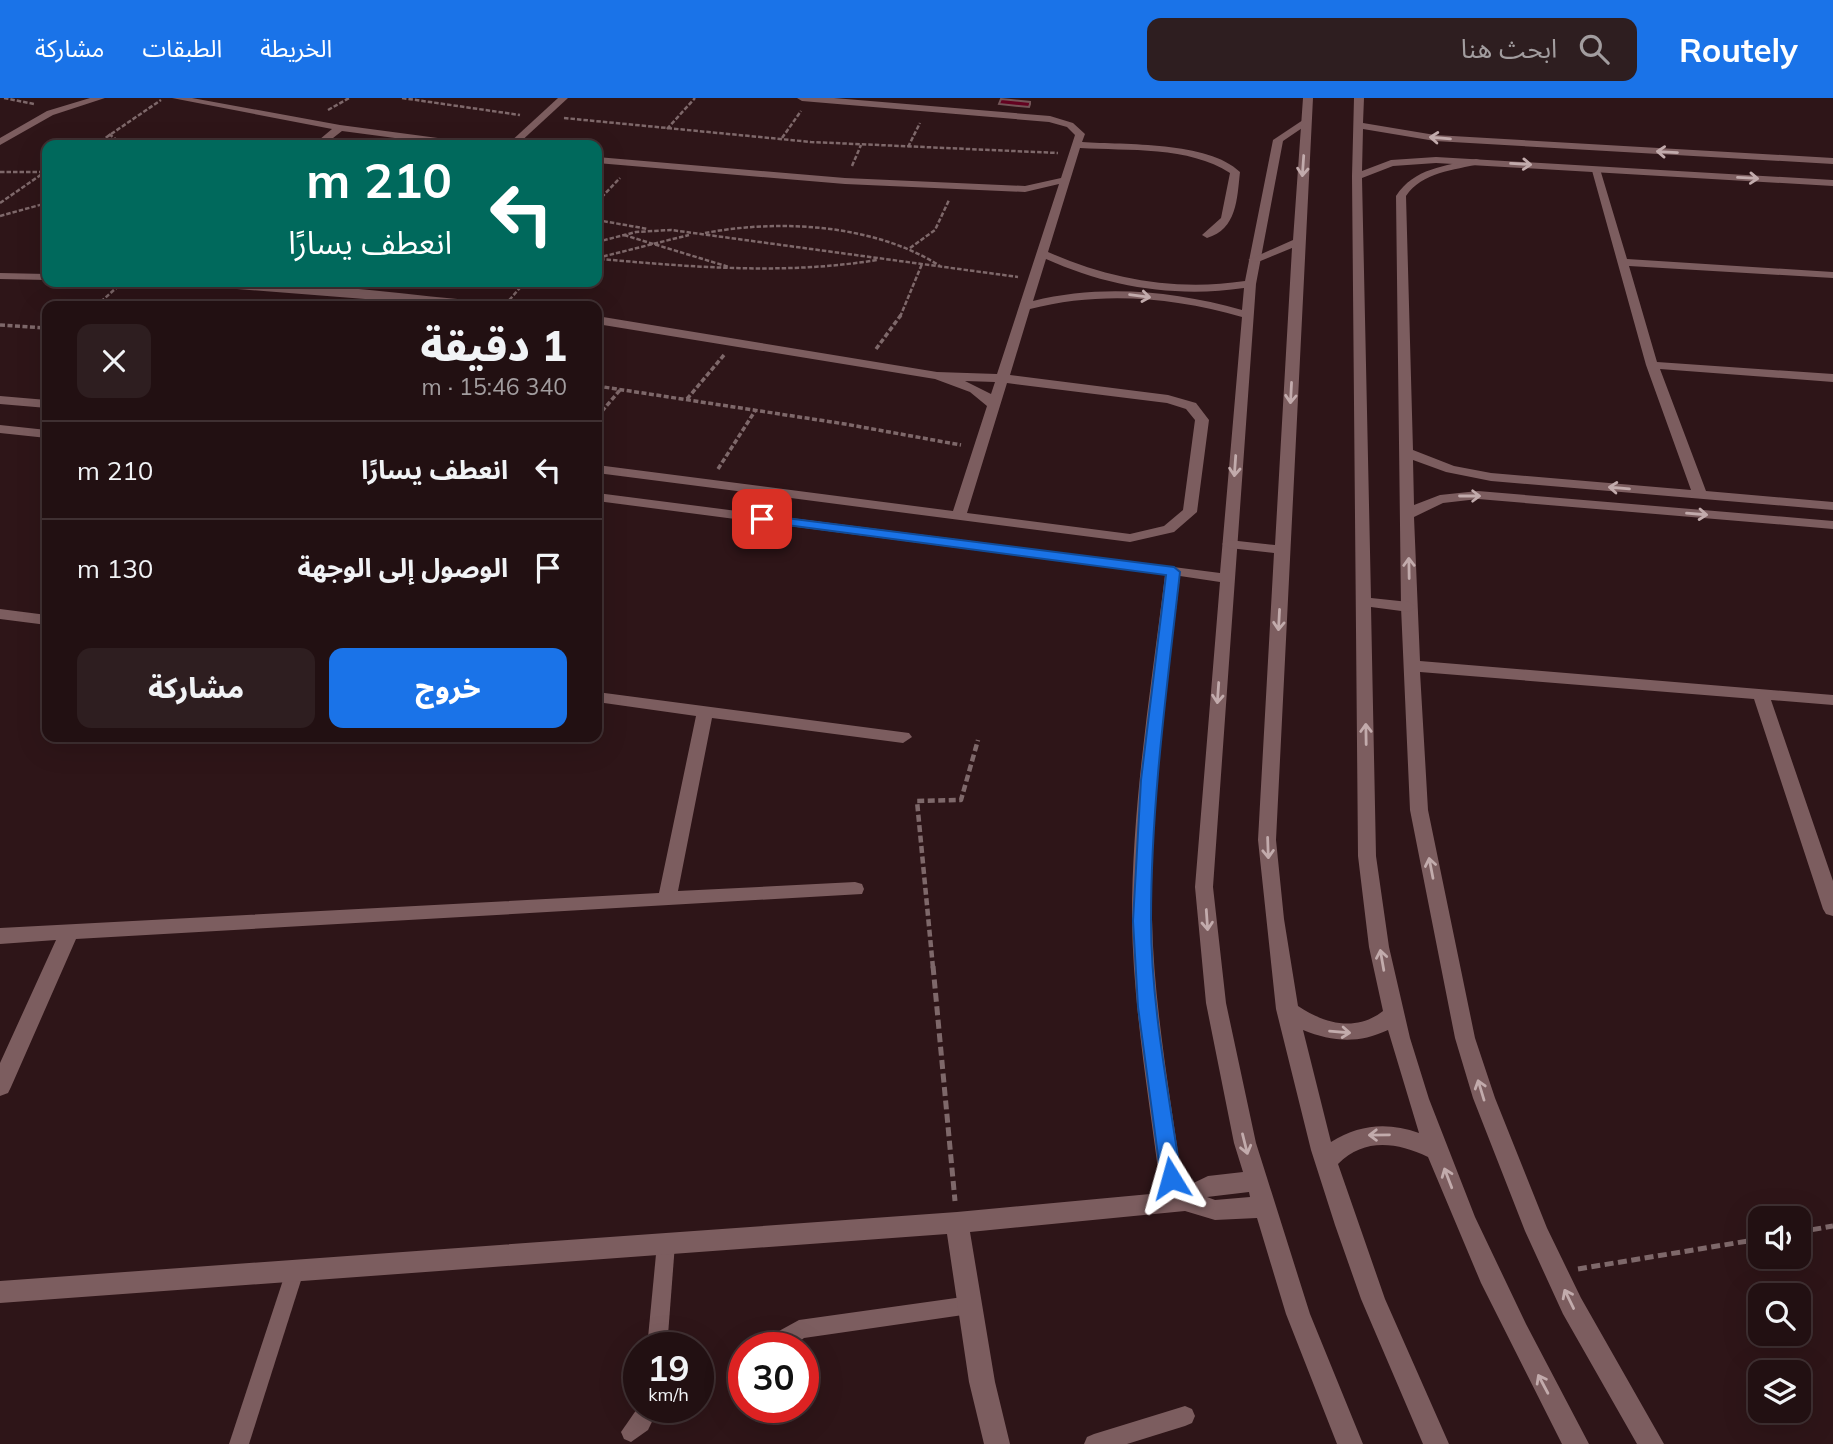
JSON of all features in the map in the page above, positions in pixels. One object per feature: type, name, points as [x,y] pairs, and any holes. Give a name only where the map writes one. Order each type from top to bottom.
[{"type":"street","points":[[0,142],[50,113],[100,98]]},
{"type":"street","points":[[177,98],[340,128],[430,140]]},
{"type":"street","points":[[518,140],[563,98]]},
{"type":"street","points":[[802,98],[1061,121],[1080,134],[959,515]]},
{"type":"street","points":[[1308,98],[1267,840],[1276,948],[1301,1075],[1325,1161],[1357,1259],[1406,1380],[1436,1444]]},
{"type":"street","points":[[1359,98],[1357,176],[1367,856],[1374,914],[1394,1014],[1438,1151],[1499,1296],[1576,1444]]},
{"type":"street","points":[[1306,122],[1278,140],[1250,284],[1204,887],[1216,1003],[1227,1068],[1255,1181],[1298,1314],[1350,1444]]},
{"type":"street","points":[[1358,125],[1410,143],[1833,161]]},
{"type":"street","points":[[324,140],[340,128]]},
{"type":"street","points":[[1410,143],[1427,160]]},
{"type":"street","points":[[1074,149],[1196,155],[1220,161],[1231,168],[1234,172],[1227,220],[1222,229],[1207,235]]},
{"type":"street","points":[[602,160],[845,181],[1025,189],[1058,199]]},
{"type":"street","points":[[1357,176],[1391,163],[1427,160],[1833,183]]},
{"type":"street","points":[[1476,162],[1420,177],[1407,186],[1401,196],[1409,607],[1419,810],[1465,1038],[1507,1162],[1556,1273],[1651,1444]]},
{"type":"street","points":[[1595,169],[1652,365],[1700,495]]},
{"type":"street","points":[[1025,189],[1065,180]]},
{"type":"street","points":[[1254,260],[1298,242]]},
{"type":"street","points":[[1041,253],[1060,262],[1114,279],[1203,289],[1250,284]]},
{"type":"street","points":[[1621,262],[1833,275]]},
{"type":"street","points":[[0,276],[42,277]]},
{"type":"street","points":[[1109,293],[1114,279]]},
{"type":"street","points":[[267,287],[439,301]]},
{"type":"street","points":[[1200,303],[1203,289]]},
{"type":"street","points":[[338,301],[348,292]]},
{"type":"street","points":[[1024,307],[1049,299],[1109,293],[1200,303],[1247,315]]},
{"type":"street","points":[[602,321],[937,376],[970,386],[985,394],[993,404]]},
{"type":"street","points":[[1652,365],[1833,378]]},
{"type":"street","points":[[602,470],[1130,538],[1169,529],[1185,518],[1192,505],[1202,420],[1196,410],[1168,399],[1002,378],[937,376]]},
{"type":"street","points":[[0,400],[42,404]]},
{"type":"street","points":[[0,429],[42,433]]},
{"type":"street","points":[[1406,453],[1435,465],[1471,474],[1833,506]]},
{"type":"street","points":[[1408,516],[1416,508],[1443,498],[1478,495],[1833,525]]},
{"type":"street","points":[[602,498],[1227,578]]},
{"type":"street","points":[[1229,544],[1283,550]]},
{"type":"street","points":[[1174,572],[1149,780],[1142,921],[1148,1007],[1179,1201]]},
{"type":"street","points":[[1364,602],[1409,607]]},
{"type":"street","points":[[1,617],[42,620]]},
{"type":"street","points":[[1412,666],[1833,700]]},
{"type":"street","points":[[1761,694],[1833,909]]},
{"type":"street","points":[[602,698],[903,737]]},
{"type":"street","points":[[667,900],[705,713]]},
{"type":"street","points":[[0,936],[855,889]]},
{"type":"street","points":[[0,1087],[70,931]]},
{"type":"street","points":[[1286,1009],[1313,1026],[1345,1033],[1374,1029],[1394,1014]]},
{"type":"street","points":[[1325,1161],[1347,1141],[1379,1134],[1399,1136],[1438,1151]]},
{"type":"street","points":[[1179,1201],[1206,1186],[1255,1181]]},
{"type":"street","points":[[0,1292],[957,1223],[1179,1201],[1215,1210],[1263,1207]]},
{"type":"street","points":[[957,1223],[982,1382],[997,1444]]},
{"type":"lane","points":[[658,1332],[666,1244]]},
{"type":"lane","points":[[239,1444],[295,1271]]},
{"type":"lane","points":[[794,1332],[807,1327],[816,1328],[970,1305]]},
{"type":"lane","points":[[1094,1444],[1185,1416]]},
{"type":"lane","points":[[631,1432],[641,1423]]},
{"type":"path","points":[[101,140],[164,98]]},
{"type":"path","points":[[402,98],[543,117],[861,145],[908,148],[1074,149]]},
{"type":"path","points":[[667,129],[695,98]]},
{"type":"path","points":[[782,139],[810,99]]},
{"type":"path","points":[[908,148],[928,108]]},
{"type":"path","points":[[109,134],[117,140]]},
{"type":"path","points":[[845,181],[861,145]]},
{"type":"path","points":[[602,197],[634,163]]},
{"type":"path","points":[[0,172],[42,172]]},
{"type":"path","points":[[0,203],[42,175]]},
{"type":"path","points":[[909,248],[922,241],[939,224],[954,186]]},
{"type":"path","points":[[0,216],[42,204]]},
{"type":"path","points":[[602,221],[653,230],[1033,278]]},
{"type":"path","points":[[602,257],[685,235],[741,226],[785,227],[828,231],[909,248],[941,267]]},
{"type":"path","points":[[602,241],[653,230]]},
{"type":"path","points":[[623,235],[742,270]]},
{"type":"path","points":[[602,258],[742,270],[821,269],[882,259]]},
{"type":"path","points":[[864,364],[899,320],[922,264]]},
{"type":"path","points":[[102,301],[117,287]]},
{"type":"path","points":[[508,301],[521,287]]},
{"type":"path","points":[[0,325],[42,328]]},
{"type":"path","points":[[686,400],[735,343]]},
{"type":"path","points":[[602,387],[845,424],[979,448]]},
{"type":"path","points":[[602,411],[621,390]]},
{"type":"path","points":[[710,483],[755,411]]},
{"type":"path","points":[[957,1223],[917,802],[961,800],[978,740]]},
{"type":"path","points":[[1811,1230],[1833,1226]]},
{"type":"path","points":[[1556,1273],[1748,1240]]},
{"type":"building","points":[[1001,99],[1030,104],[1029,107],[999,104]]},
{"type":"route","points":[[762,519],[1174,572],[1149,780],[1142,921],[1148,1007],[1171,1178]]}]
